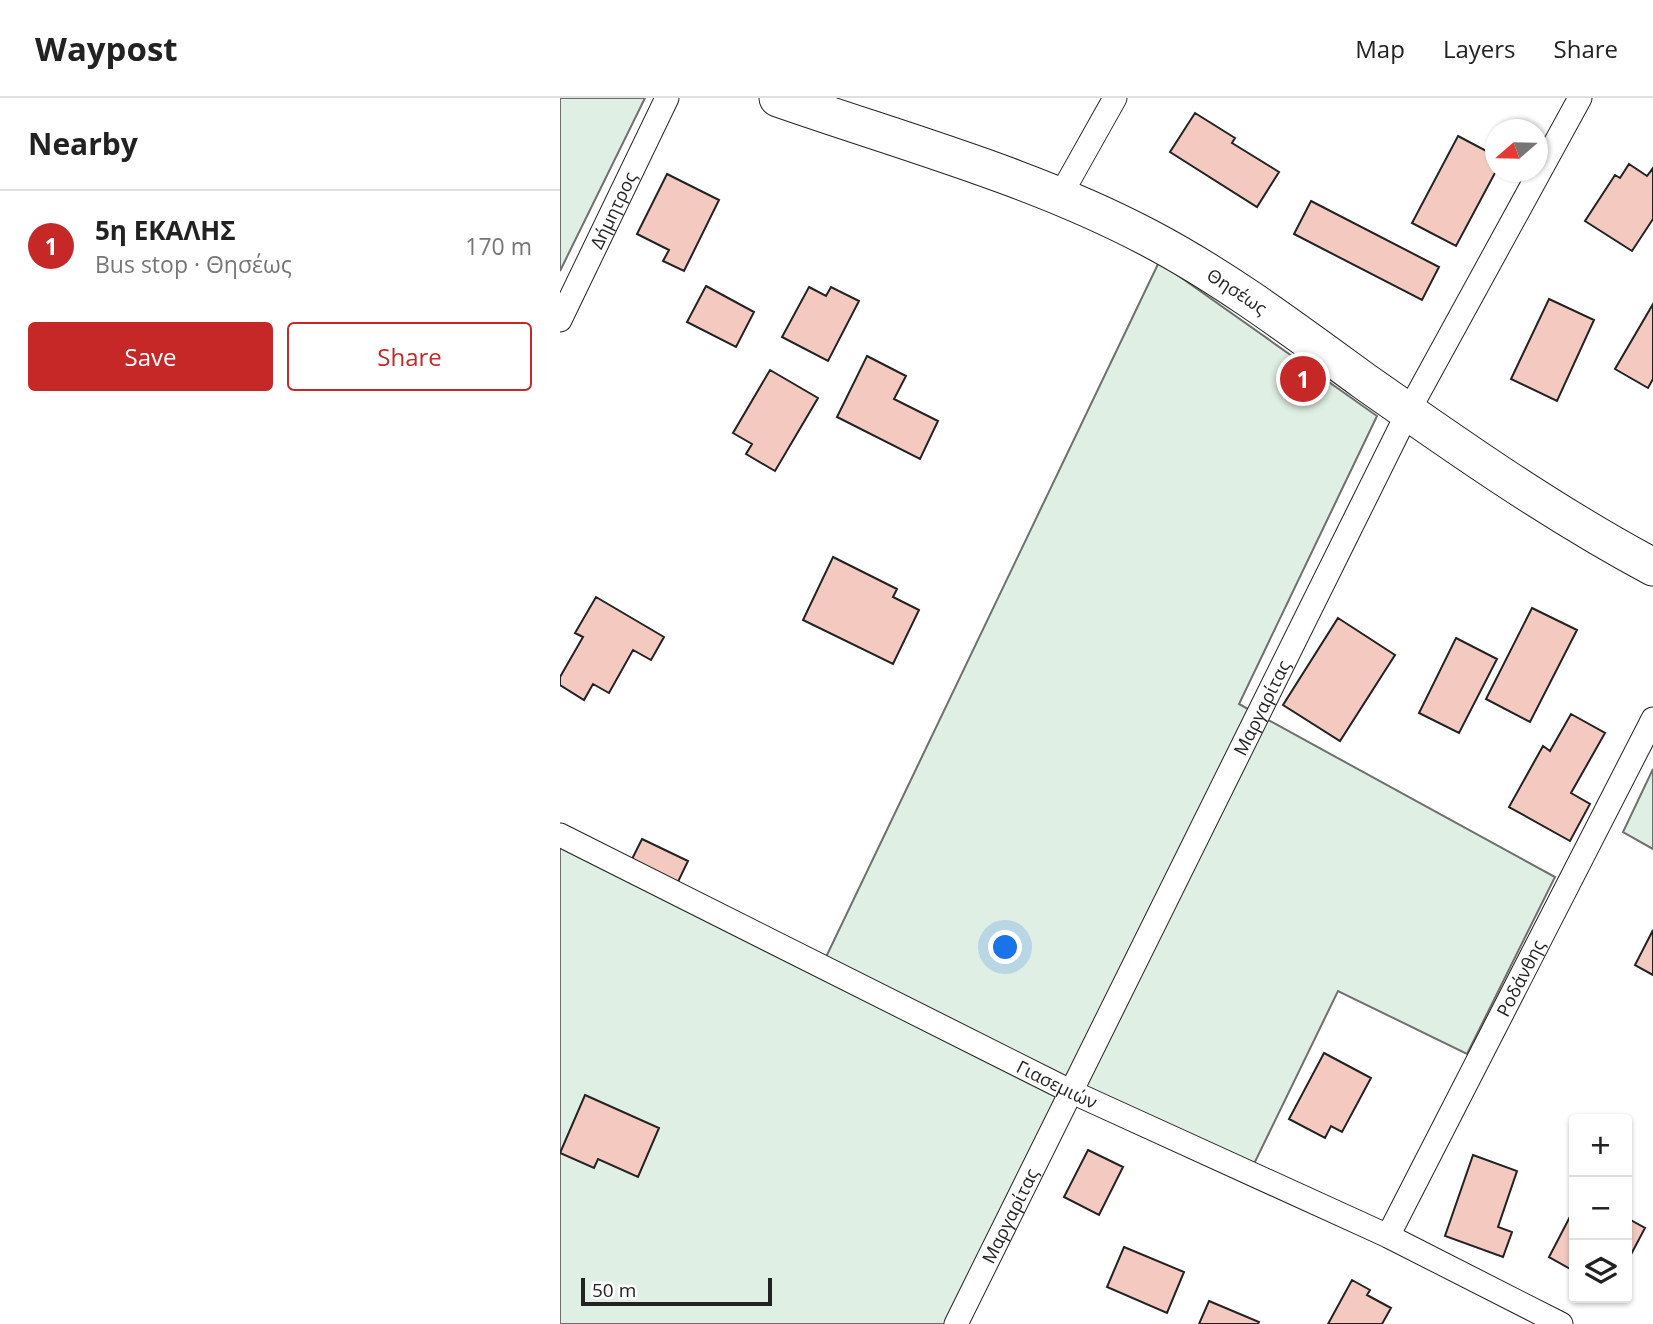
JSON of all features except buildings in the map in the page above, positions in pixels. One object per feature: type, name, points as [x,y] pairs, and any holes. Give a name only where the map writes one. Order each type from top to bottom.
[{"type":"main road","name":"Θησέως","points":[[778,98],[1060,197],[1148,237],[1228,283],[1408,412],[1586,531],[1653,567]]},
{"type":"street","name":"Δήμητρος","points":[[560,320],[667,98]]},
{"type":"street","points":[[1060,197],[1115,98]]},
{"type":"street","name":"Μαργαρίτας","points":[[956,1324],[1408,412],[1580,98]]},
{"type":"street","name":"Ροδάνθης","points":[[1388,1236],[1653,719]]},
{"type":"street","name":"Γιασεμιών","points":[[560,835],[1072,1092],[1388,1236],[1561,1324]]},
{"type":"green space","points":[[560,98],[645,98],[560,271]]},
{"type":"green space","points":[[1159,262],[1377,416],[1239,704],[1555,877],[1467,1054],[1338,991],[1252,1168],[1084,1089],[826,957]]},
{"type":"green space","points":[[1653,769],[1653,849],[1623,832]]},
{"type":"green space","points":[[560,846],[1073,1094],[958,1324],[560,1324]]},
{"type":"place","name":"5η ΕΚΑΛΗΣ","points":[[1303,379]]}]
